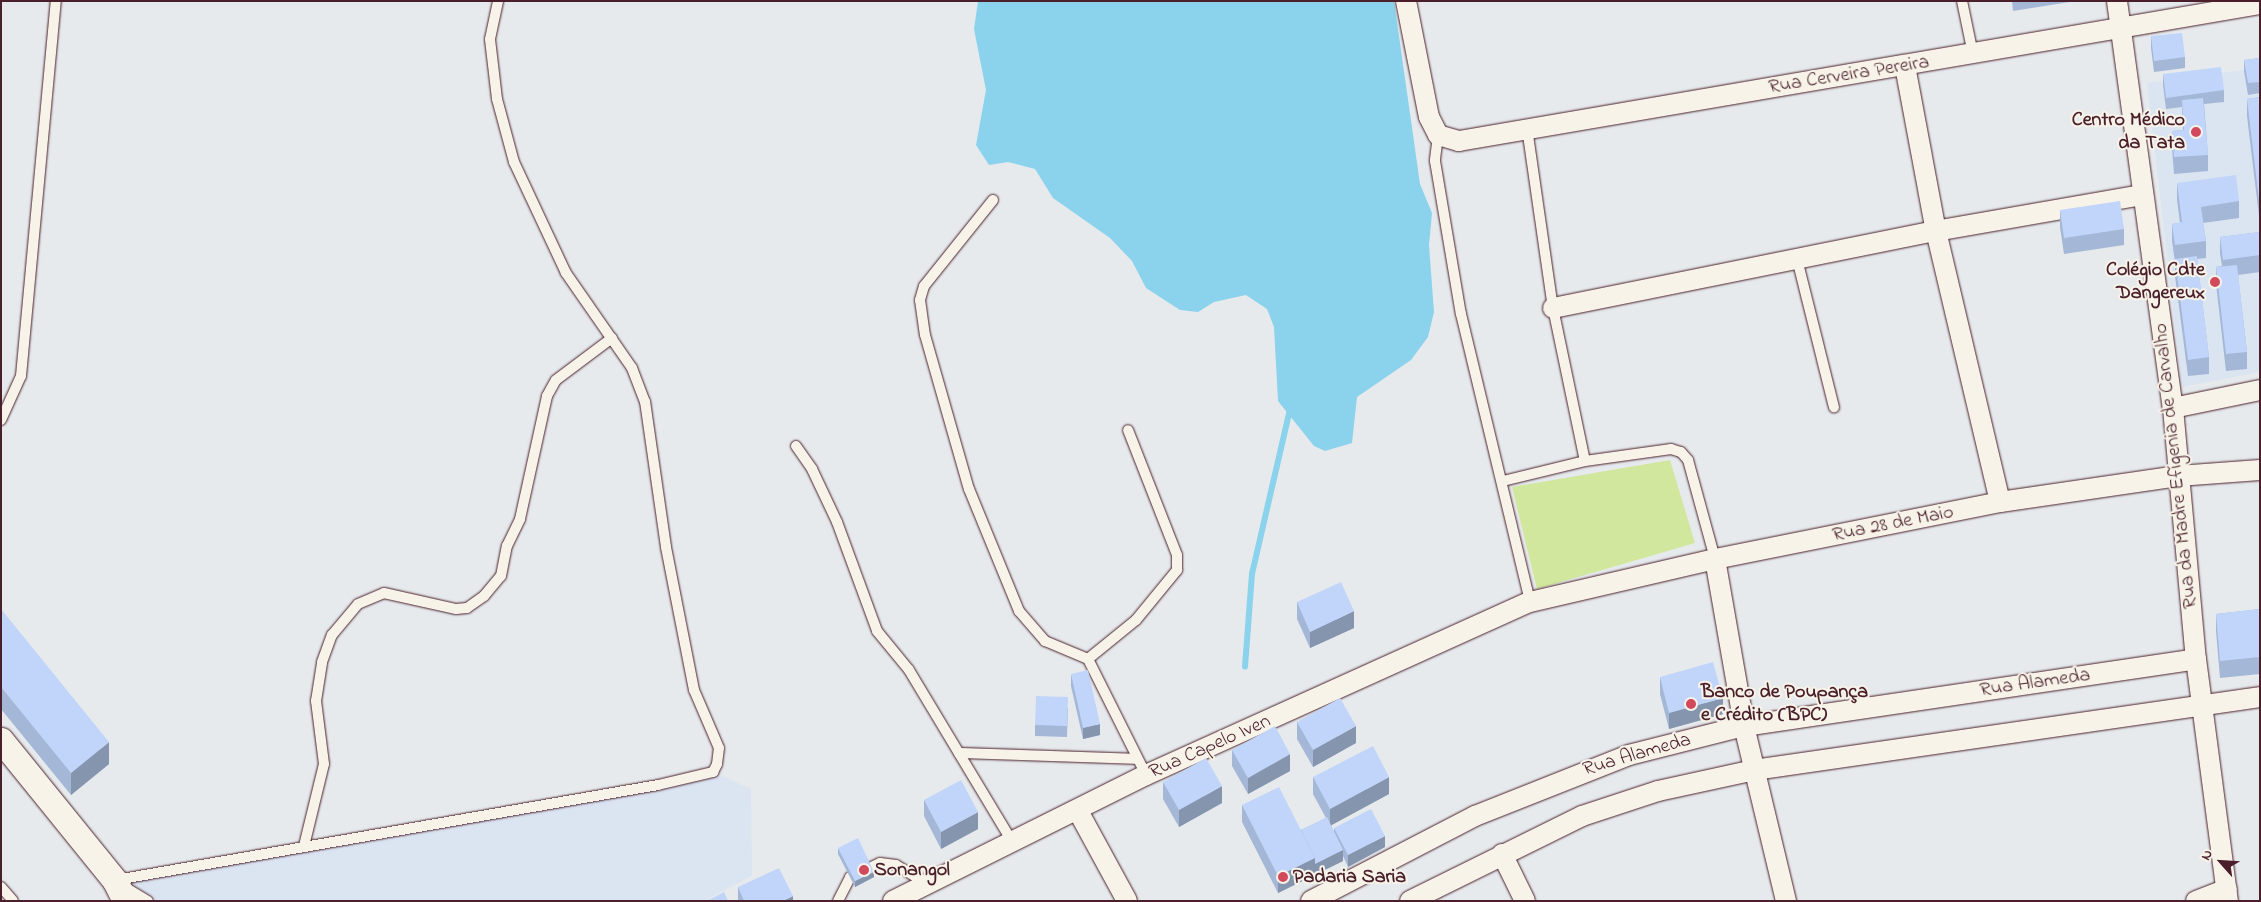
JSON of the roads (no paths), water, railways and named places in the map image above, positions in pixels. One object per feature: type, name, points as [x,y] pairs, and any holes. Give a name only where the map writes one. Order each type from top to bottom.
[{"type":"street","points":[[1406,1],[1429,117],[1438,136]]},
{"type":"street","name":"Rua da Madre Efígenia de Carvalho","points":[[2117,1],[2173,408],[2196,659],[2227,895]]},
{"type":"street","name":"Rua Cerveira Pereira","points":[[1438,136],[1459,141],[2260,4]]},
{"type":"street","points":[[1905,66],[1936,231],[2000,502]]},
{"type":"street","points":[[1553,308],[1936,231],[2143,195]]},
{"type":"street","points":[[2173,408],[2260,390]]},
{"type":"street","name":"Rua 28 de Maio","points":[[1530,602],[1715,559],[2000,502],[2178,476],[2260,470]]},
{"type":"street","points":[[1715,559],[1744,726],[1786,901]]},
{"type":"street","name":"Rua Capelo Iven","points":[[893,901],[920,892],[1012,843],[1078,811],[1141,767],[1530,602]]},
{"type":"street","name":"Rua Alameda","points":[[1311,901],[1475,816],[1573,773],[1744,726],[2196,659]]},
{"type":"street","name":"Rua Alameda","points":[[1410,901],[1582,816],[1658,791],[1754,770],[2260,697]]},
{"type":"street","points":[[1,740],[120,891]]},
{"type":"street","points":[[1078,811],[1127,901]]},
{"type":"street","points":[[1502,854],[1525,901]]},
{"type":"street","points":[[2196,901],[2227,895]]},
{"type":"lane","points":[[1,420],[21,376],[56,1]]},
{"type":"lane","points":[[120,891],[304,846],[713,772],[719,748],[694,690],[645,402],[632,368],[566,273],[514,162],[497,99],[490,39],[498,1]]},
{"type":"lane","points":[[1962,1],[1973,54]]},
{"type":"lane","points":[[1527,128],[1553,308],[1585,461]]},
{"type":"lane","points":[[1438,136],[1435,161],[1461,314],[1503,481],[1530,602]]},
{"type":"lane","points":[[992,200],[924,286],[920,300],[925,335],[969,489],[1019,611],[1045,642],[1088,659],[1141,767]]},
{"type":"lane","points":[[1797,259],[1834,406]]},
{"type":"lane","points":[[304,846],[324,764],[316,701],[332,635],[358,604],[384,593],[456,609],[467,608],[484,596],[501,576],[520,519],[547,396],[556,380],[612,338]]},
{"type":"lane","points":[[1088,659],[1136,620],[1177,570],[1177,555],[1128,430]]},
{"type":"lane","points":[[796,446],[812,469],[837,522],[877,631],[909,670],[1012,843]]},
{"type":"lane","points":[[1503,481],[1585,461],[1672,449],[1681,452],[1688,460],[1715,559]]},
{"type":"lane","points":[[958,753],[1141,767]]},
{"type":"lane","points":[[838,901],[850,878],[880,862],[896,865],[920,892]]},
{"type":"lane","points":[[1,887],[13,901]]},
{"type":"lane","points":[[120,891],[148,901]]},
{"type":"water","points":[[978,1],[1394,1],[1420,184],[1432,213],[1429,245],[1434,312],[1428,337],[1411,360],[1357,397],[1352,443],[1325,451],[1314,446],[1278,401],[1274,327],[1267,309],[1246,295],[1214,302],[1198,312],[1180,310],[1146,288],[1132,261],[1110,238],[1053,198],[1035,169],[1008,162],[989,165],[976,145],[986,90],[974,29]]},
{"type":"waterway","points":[[1245,667],[1252,574],[1290,409]]},
{"type":"place","name":"Centro Médico da Tata","points":[[2196,132]]},
{"type":"place","name":"Colégio Cdte Dangereux","points":[[2215,282]]},
{"type":"place","name":"Banco de Poupança e Crédito (BPC)","points":[[1691,704]]},
{"type":"place","name":"Sonangol","points":[[864,870]]},
{"type":"place","name":"Padaria Saria","points":[[1283,877]]}]
